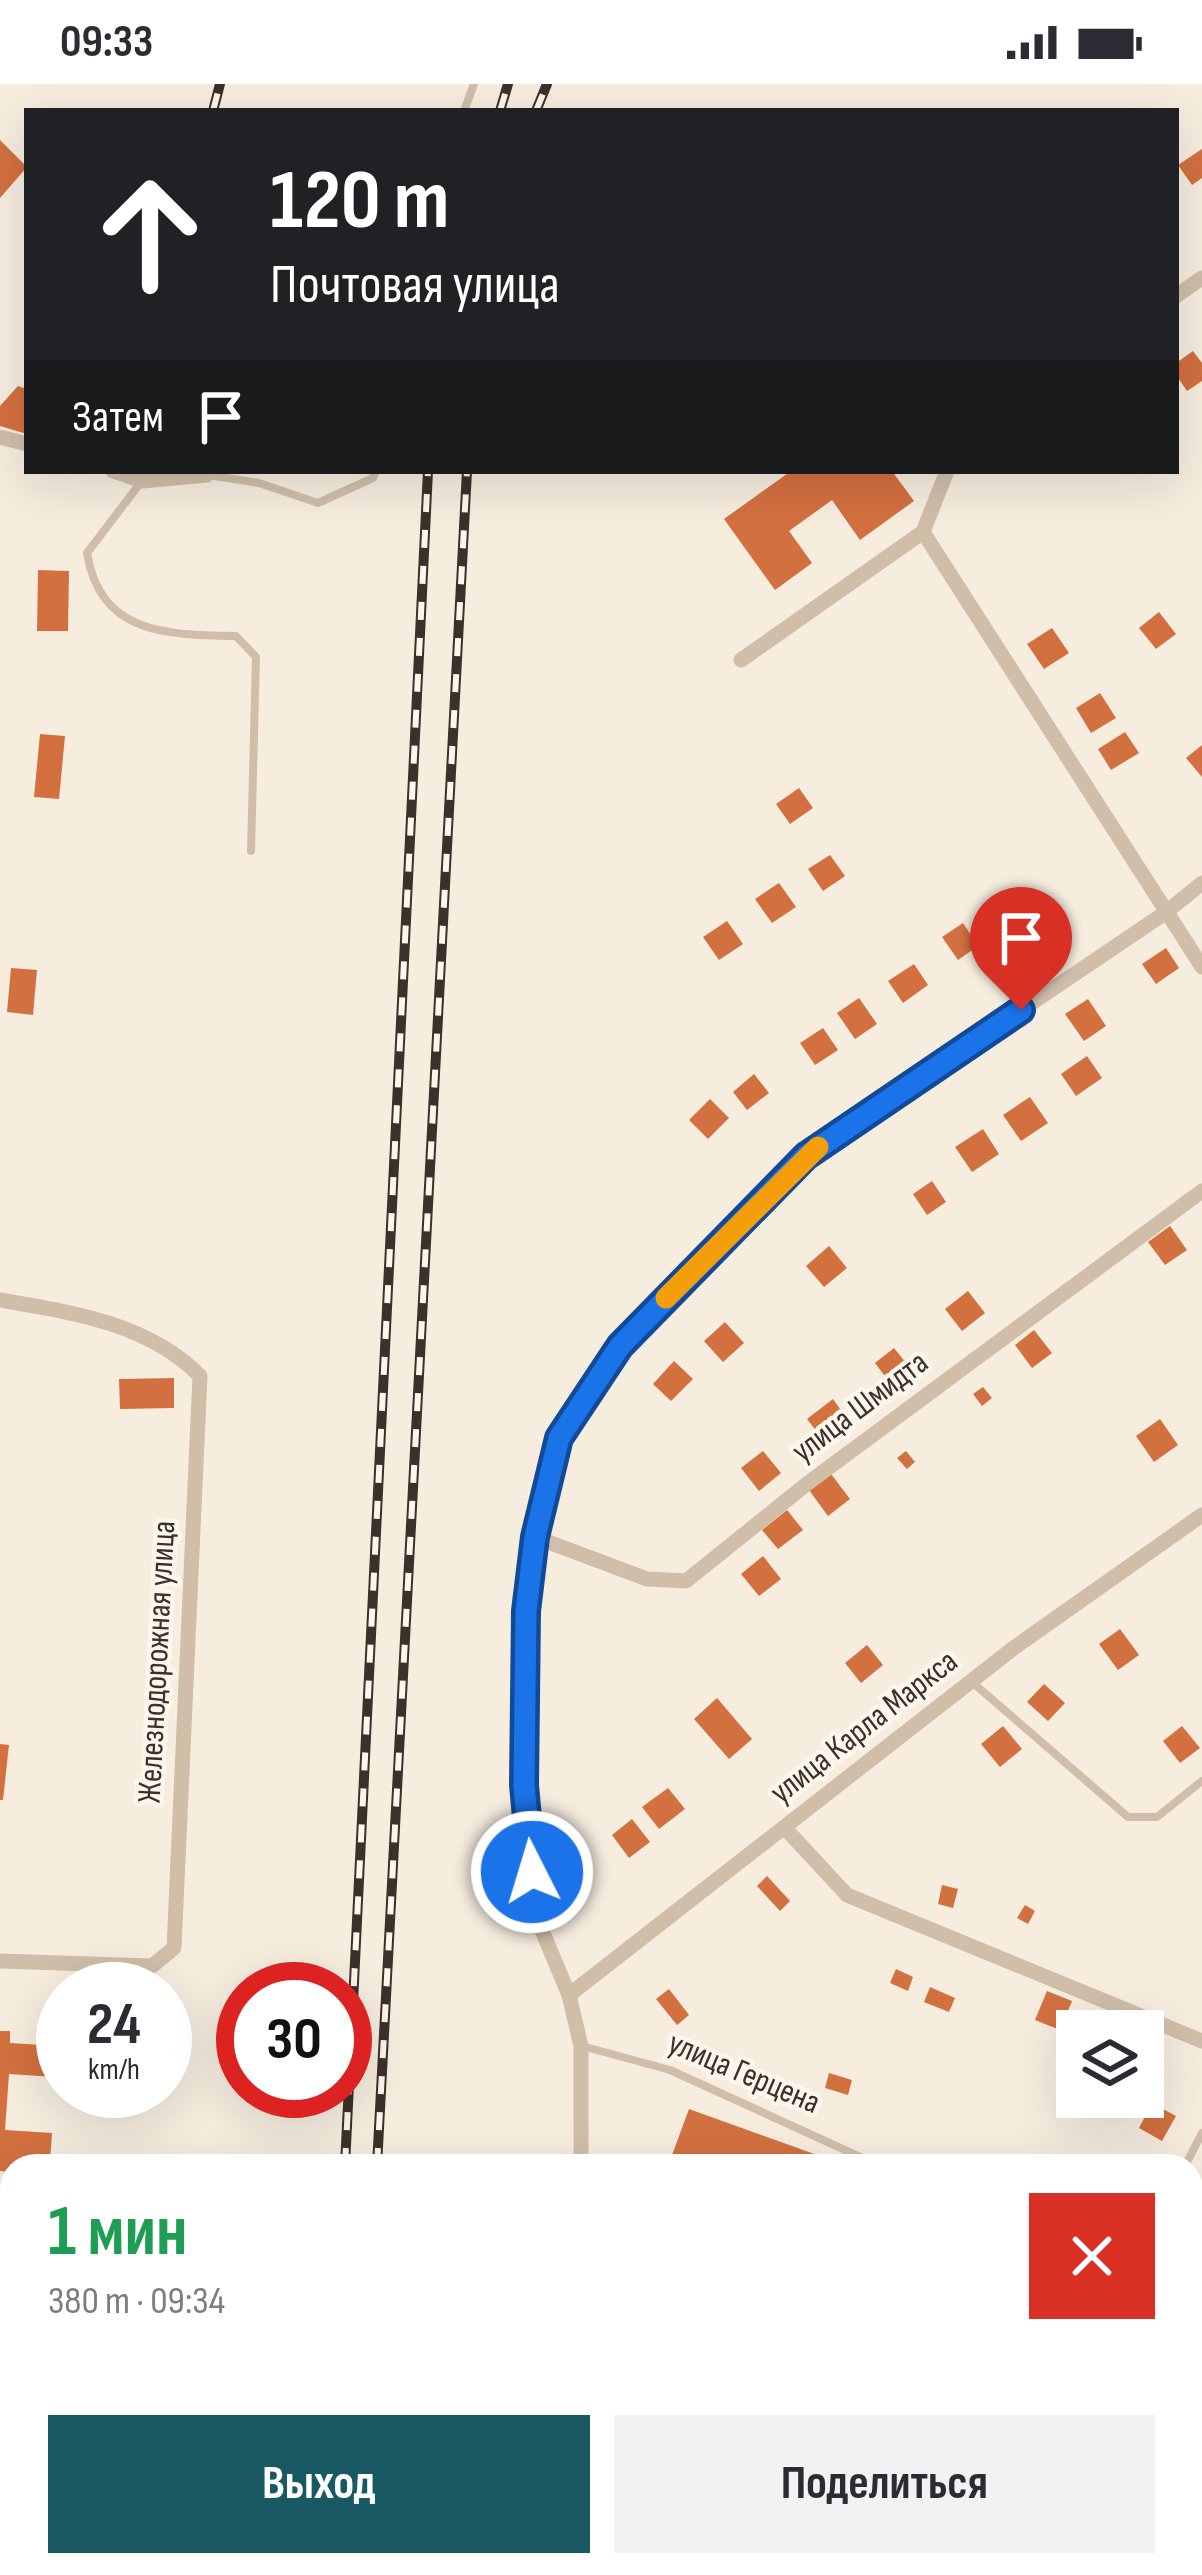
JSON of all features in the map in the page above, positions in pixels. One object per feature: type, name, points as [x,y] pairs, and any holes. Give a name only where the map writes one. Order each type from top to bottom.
[{"type":"street","points":[[122,474],[142,481],[207,475]]},
{"type":"street","points":[[741,660],[923,532],[946,474]]},
{"type":"street","points":[[923,532],[1202,967]]},
{"type":"street","points":[[581,2154],[580,2045],[569,1995],[536,1916],[524,1785],[526,1611],[535,1537],[559,1438],[620,1346],[806,1156],[1165,914],[1202,884]]},
{"type":"street","name":"улица Шмидта","points":[[535,1537],[647,1579],[686,1581],[808,1483],[1202,1191]]},
{"type":"street","name":"Железнодорожная улица","points":[[0,1300],[97,1316],[182,1358],[200,1376],[174,1948],[152,1966],[0,1961]]},
{"type":"street","name":"улица Карла Маркса","points":[[569,1995],[971,1681],[1202,1515]]},
{"type":"street","points":[[784,1827],[848,1895],[1202,2042]]},
{"type":"lane","points":[[207,475],[260,483],[318,503],[375,474]]},
{"type":"lane","points":[[142,481],[87,553],[90,574],[99,597],[130,622],[194,636],[236,636],[256,657],[251,851]]},
{"type":"lane","points":[[971,1681],[1128,1817],[1157,1817],[1202,1781]]},
{"type":"lane","name":"улица Герцена","points":[[580,2045],[670,2070],[854,2154]]},
{"type":"building","points":[[0,140],[24,164],[24,170],[0,198]]},
{"type":"building","points":[[1202,149],[1202,178],[1192,185],[1179,164]]},
{"type":"building","points":[[1193,351],[1202,363],[1202,381],[1187,391],[1179,379],[1179,361]]},
{"type":"building","points":[[18,386],[24,388],[24,433],[0,426],[0,406]]},
{"type":"building","points":[[787,474],[894,474],[914,501],[860,540],[832,500],[789,531],[812,563],[775,590],[724,519]]},
{"type":"building","points":[[38,570],[69,571],[68,631],[37,631]]},
{"type":"building","points":[[1159,612],[1176,634],[1156,649],[1139,628]]},
{"type":"building","points":[[1052,628],[1069,653],[1044,669],[1027,644]]},
{"type":"building","points":[[1100,693],[1116,718],[1091,733],[1076,708]]},
{"type":"building","points":[[1125,732],[1139,753],[1111,770],[1098,749]]},
{"type":"building","points":[[40,734],[65,736],[59,799],[34,797]]},
{"type":"building","points":[[1202,745],[1202,777],[1186,758]]},
{"type":"building","points":[[799,788],[813,808],[790,824],[776,804]]},
{"type":"building","points":[[830,855],[845,876],[823,891],[808,869]]},
{"type":"building","points":[[779,883],[796,907],[772,923],[755,899]]},
{"type":"building","points":[[727,921],[743,944],[719,960],[703,937]]},
{"type":"building","points":[[963,923],[978,946],[958,960],[942,937]]},
{"type":"building","points":[[1166,948],[1179,968],[1156,984],[1142,964]]},
{"type":"building","points":[[914,964],[928,985],[903,1003],[888,981]]},
{"type":"building","points":[[11,968],[37,970],[33,1015],[7,1012]]},
{"type":"building","points":[[859,998],[877,1024],[855,1039],[837,1013]]},
{"type":"building","points":[[1088,999],[1106,1026],[1084,1041],[1065,1014]]},
{"type":"building","points":[[823,1028],[838,1050],[815,1065],[800,1043]]},
{"type":"building","points":[[1087,1056],[1102,1078],[1076,1096],[1061,1074]]},
{"type":"building","points":[[754,1074],[769,1093],[747,1110],[733,1092]]},
{"type":"building","points":[[1030,1097],[1048,1123],[1021,1141],[1003,1115]]},
{"type":"building","points":[[710,1099],[729,1118],[708,1139],[689,1120]]},
{"type":"building","points":[[983,1129],[999,1154],[972,1172],[955,1147]]},
{"type":"building","points":[[932,1181],[946,1202],[927,1215],[913,1194]]},
{"type":"building","points":[[1170,1226],[1187,1250],[1165,1265],[1148,1242]]},
{"type":"building","points":[[829,1246],[847,1268],[824,1287],[806,1266]]},
{"type":"building","points":[[968,1291],[985,1313],[962,1331],[945,1309]]},
{"type":"building","points":[[725,1322],[744,1343],[723,1362],[704,1341]]},
{"type":"building","points":[[1034,1330],[1052,1353],[1032,1368],[1015,1345]]},
{"type":"building","points":[[894,1348],[910,1368],[890,1383],[875,1363]]},
{"type":"building","points":[[674,1361],[693,1379],[671,1401],[653,1384]]},
{"type":"building","points":[[174,1378],[174,1408],[120,1409],[119,1379]]},
{"type":"building","points":[[983,1387],[992,1398],[982,1406],[973,1394]]},
{"type":"building","points":[[833,1399],[849,1422],[824,1441],[807,1419]]},
{"type":"building","points":[[1160,1419],[1178,1445],[1154,1462],[1136,1436]]},
{"type":"building","points":[[763,1451],[781,1473],[759,1491],[741,1468]]},
{"type":"building","points":[[906,1451],[915,1462],[907,1469],[897,1458]]},
{"type":"building","points":[[831,1474],[850,1499],[828,1516],[809,1490]]},
{"type":"building","points":[[787,1510],[803,1530],[778,1549],[762,1530]]},
{"type":"building","points":[[763,1556],[781,1579],[759,1596],[741,1574]]},
{"type":"building","points":[[1120,1629],[1139,1655],[1118,1670],[1099,1644]]},
{"type":"building","points":[[867,1645],[883,1665],[861,1683],[845,1663]]},
{"type":"building","points":[[1044,1684],[1065,1703],[1048,1721],[1027,1702]]},
{"type":"building","points":[[717,1698],[752,1739],[729,1759],[694,1719]]},
{"type":"building","points":[[1003,1726],[1022,1749],[1000,1767],[981,1744]]},
{"type":"building","points":[[1182,1726],[1200,1748],[1180,1763],[1163,1741]]},
{"type":"building","points":[[0,1744],[9,1745],[3,1800],[0,1800]]},
{"type":"building","points":[[668,1788],[685,1809],[659,1829],[642,1807]]},
{"type":"building","points":[[632,1819],[650,1842],[629,1858],[612,1835]]},
{"type":"building","points":[[767,1876],[790,1901],[780,1911],[757,1886]]},
{"type":"building","points":[[942,1885],[958,1889],[953,1908],[938,1904]]},
{"type":"building","points":[[1025,1905],[1035,1911],[1028,1924],[1017,1918]]},
{"type":"building","points":[[896,1969],[913,1977],[908,1991],[890,1983]]},
{"type":"building","points":[[930,1987],[955,1998],[949,2012],[924,2002]]},
{"type":"building","points":[[669,1989],[689,2015],[677,2025],[656,1999]]},
{"type":"building","points":[[1047,1991],[1072,2001],[1068,2010],[1056,2010],[1056,2028],[1035,2020]]},
{"type":"building","points":[[0,2031],[10,2031],[10,2043],[36,2045],[36,2076],[9,2074],[5,2130],[52,2133],[51,2154],[0,2154]]},
{"type":"building","points":[[829,2073],[852,2080],[848,2095],[825,2088]]},
{"type":"building","points":[[689,2109],[814,2154],[672,2154]]},
{"type":"building","points":[[1164,2110],[1176,2116],[1162,2141],[1139,2128],[1144,2118],[1164,2118]]},
{"type":"railway","points":[[214,108],[220,84]]},
{"type":"railway","points":[[501,108],[508,84]]},
{"type":"railway","points":[[537,108],[547,84]]},
{"type":"railway","points":[[346,2154],[428,474]]},
{"type":"railway","points":[[378,2154],[467,474]]},
{"type":"slow traffic","points":[[666,1298],[818,1147]]},
{"type":"route","points":[[532,1872],[524,1785],[526,1611],[535,1537],[559,1438],[620,1346],[806,1156],[1021,1010]]}]
